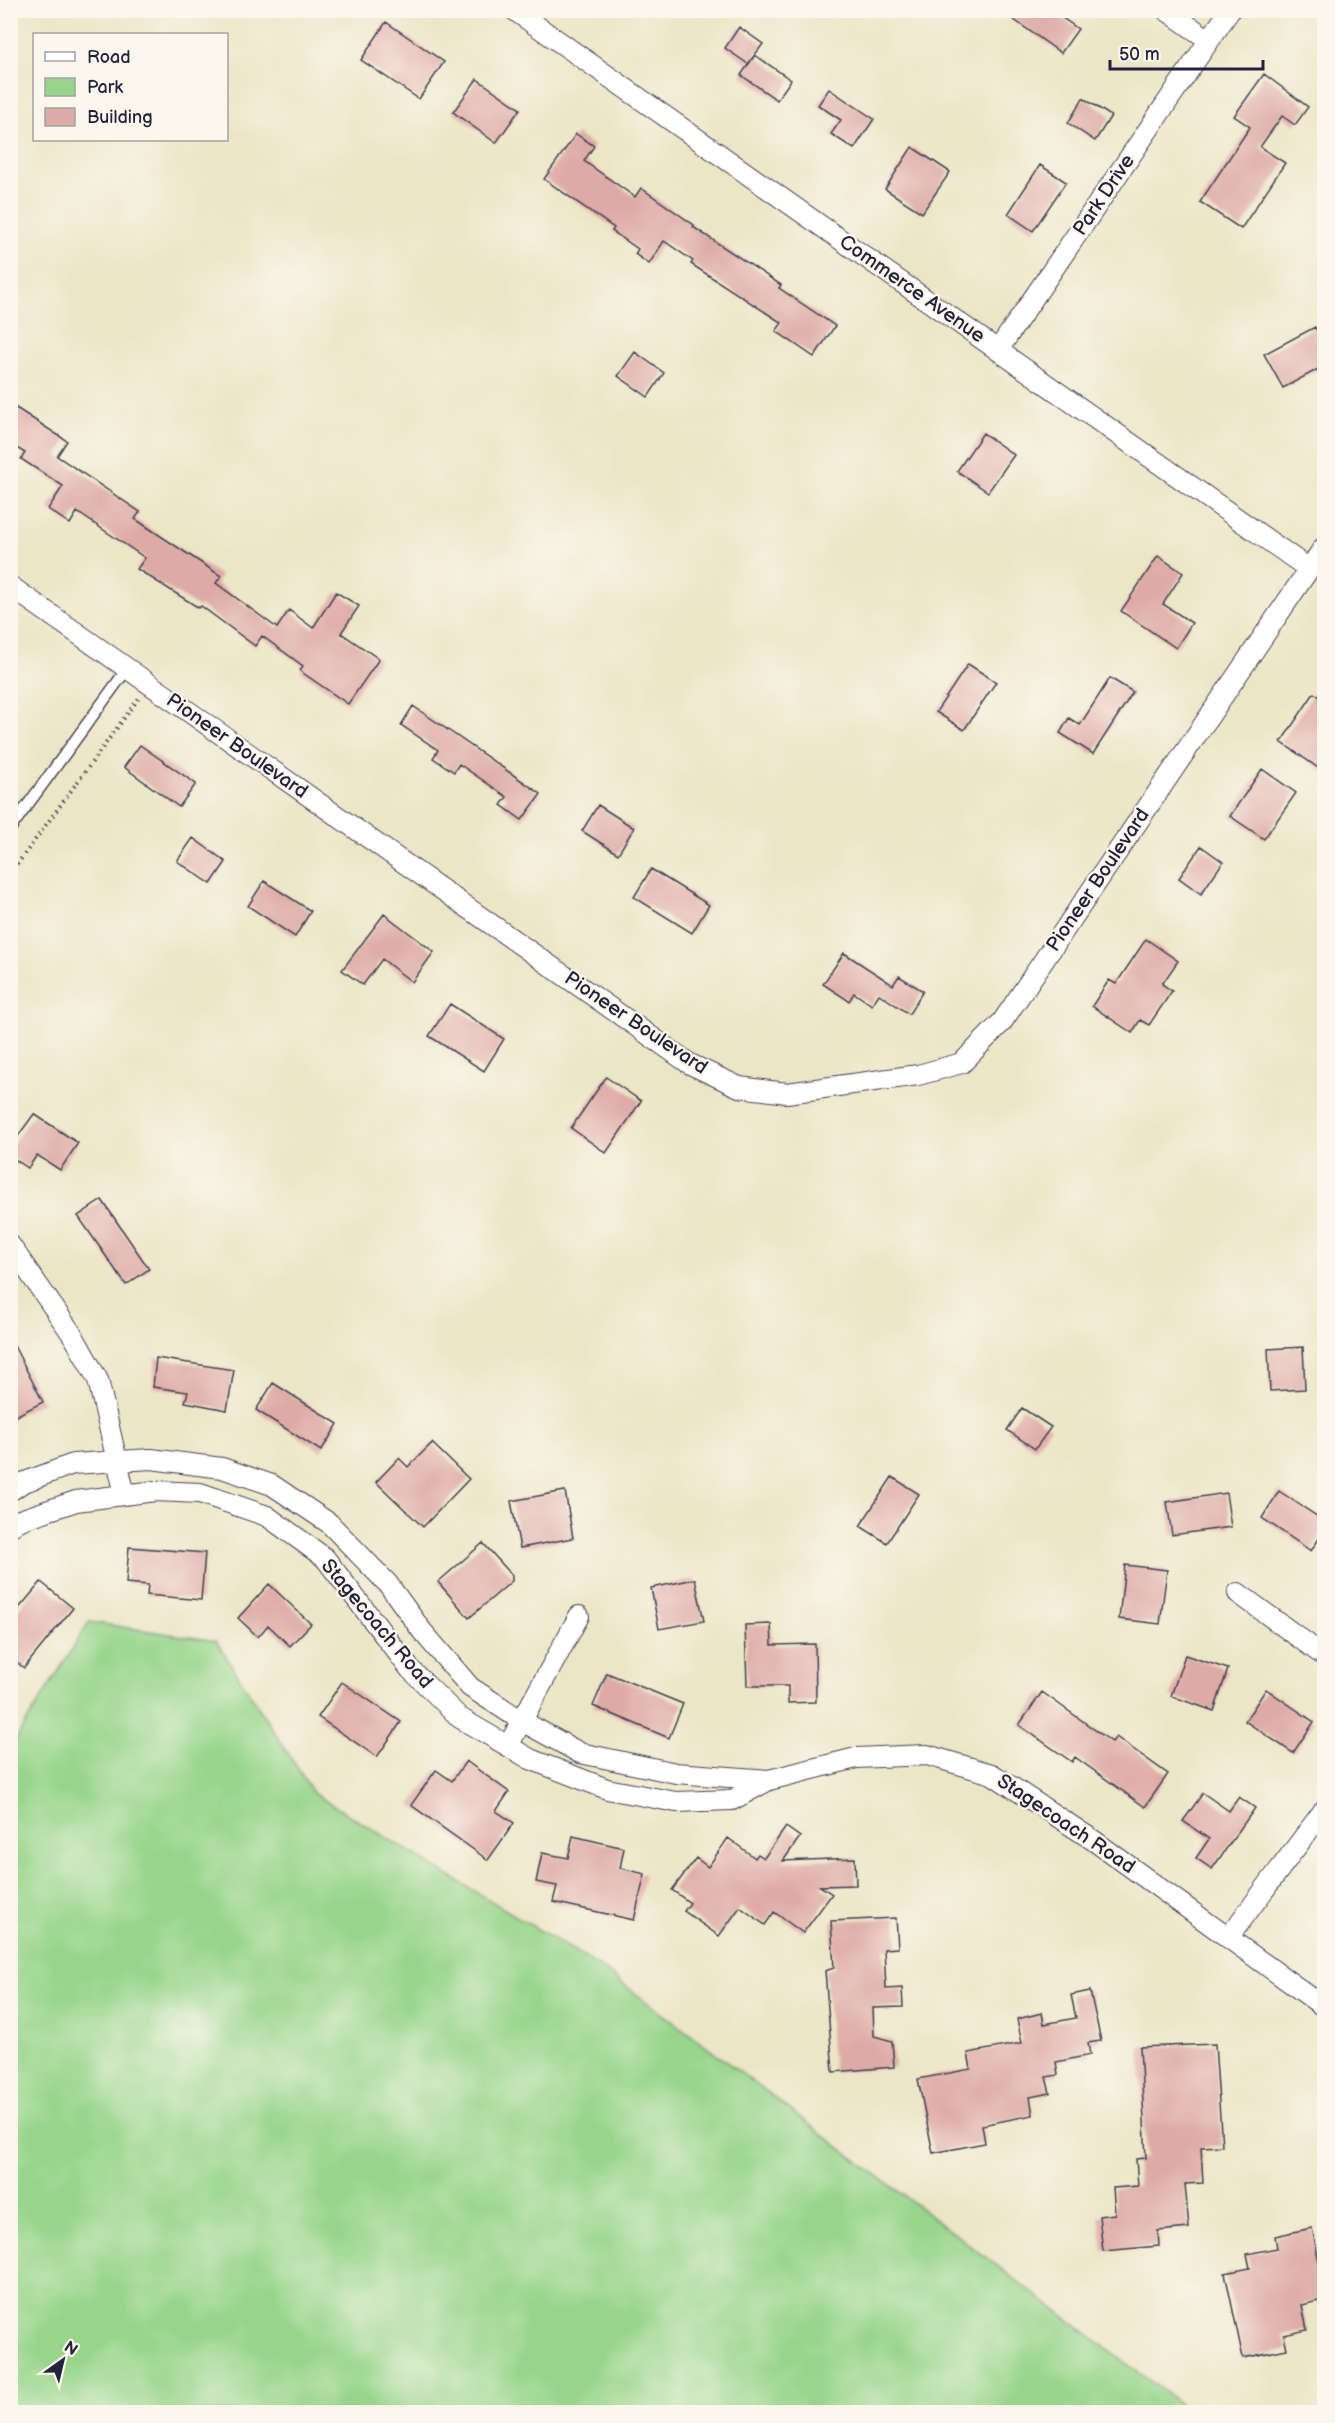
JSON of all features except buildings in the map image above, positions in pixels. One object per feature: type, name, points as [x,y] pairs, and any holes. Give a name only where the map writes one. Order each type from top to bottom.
[{"type":"street","name":"Commerce Avenue","points":[[514,10],[1309,569]]},
{"type":"street","points":[[1166,10],[1209,40]]},
{"type":"street","name":"Park Drive","points":[[998,350],[1230,10]]},
{"type":"street","name":"Pioneer Boulevard","points":[[10,586],[123,674],[690,1064],[739,1087],[787,1093],[918,1075],[962,1063],[978,1047],[1002,1022],[1324,547]]},
{"type":"street","points":[[10,1245],[74,1337],[99,1380],[125,1495]]},
{"type":"street","name":"Stagecoach Road","points":[[10,1491],[22,1483],[73,1464],[151,1460],[222,1468],[272,1485],[328,1524],[388,1584],[422,1631],[470,1687],[522,1721],[580,1754],[676,1773],[769,1780]]},
{"type":"street","name":"Stagecoach Road","points":[[10,1527],[20,1520],[76,1501],[155,1491],[200,1493],[267,1516],[325,1558],[410,1669],[460,1718],[530,1759],[607,1790],[676,1802],[732,1800],[769,1780],[856,1758],[927,1755],[992,1774],[1094,1840],[1324,2007]]},
{"type":"street","points":[[1238,1593],[1324,1656]]},
{"type":"street","points":[[508,1746],[579,1616]]},
{"type":"street","points":[[1228,1938],[1324,1810]]},
{"type":"lane","points":[[10,829],[123,674]]},
{"type":"path","points":[[10,874],[142,694],[123,674]]},
{"type":"green space","points":[[89,1622],[216,1641],[314,1794],[599,1966],[1191,2412],[11,2412],[11,1747]]}]
